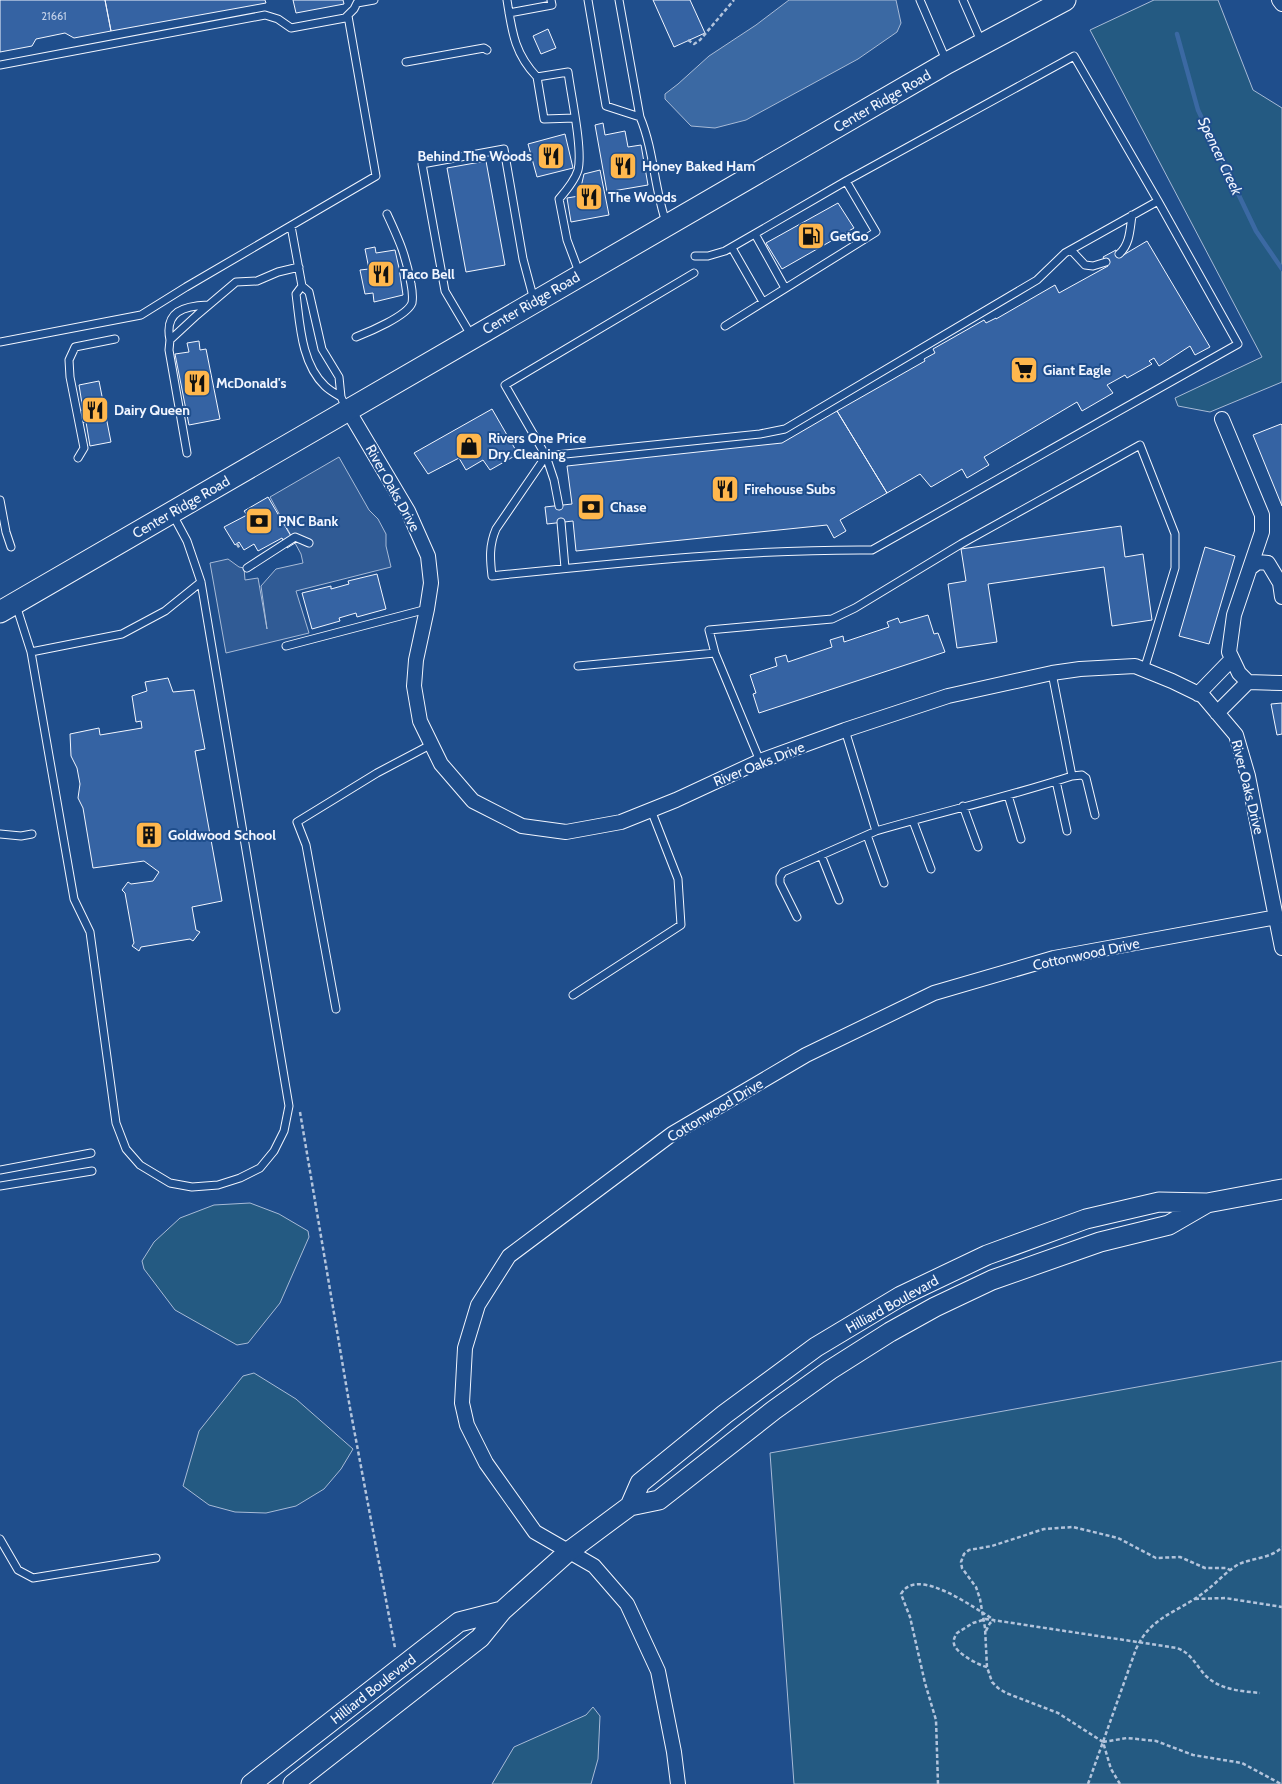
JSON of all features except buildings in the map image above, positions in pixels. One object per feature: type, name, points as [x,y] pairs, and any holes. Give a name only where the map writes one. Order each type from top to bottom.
[{"type":"main road","name":"Center Ridge Road","points":[[8,608],[171,512],[344,404],[473,338],[948,63],[1065,0]]},
{"type":"main road","name":"Hilliard Boulevard","points":[[630,1506],[640,1483],[725,1414],[816,1348],[901,1296],[987,1255],[1086,1219],[1159,1202],[1207,1204],[1282,1189]]},
{"type":"main road","name":"Hilliard Boulevard","points":[[293,1784],[480,1638],[502,1611],[568,1552],[630,1506],[659,1500],[774,1410],[830,1370],[890,1332],[935,1307],[992,1280],[1100,1242],[1169,1225],[1207,1204]]},
{"type":"main road","name":"Hilliard Boulevard","points":[[251,1784],[459,1622],[502,1611]]},
{"type":"street","points":[[1279,0],[1282,4]]},
{"type":"street","name":"River Oaks Drive","points":[[344,404],[408,511],[428,556],[431,583],[428,609],[416,660],[414,686],[420,721],[441,764],[473,801],[522,826],[566,832],[620,822],[760,761],[845,730],[948,696],[1052,673],[1080,669],[1135,666],[1203,696],[1236,735],[1248,776],[1282,948]]},
{"type":"street","points":[[1222,419],[1262,515],[1262,532],[1234,615],[1229,652],[1239,673],[1248,682],[1282,683]]},
{"type":"street","points":[[1250,568],[1258,562],[1268,563],[1280,583],[1282,597]]},
{"type":"street","points":[[1198,694],[1232,659]]},
{"type":"street","points":[[1217,712],[1248,682]]},
{"type":"street","name":"Cottonwood Drive","points":[[678,1784],[674,1752],[658,1672],[626,1604],[594,1566],[535,1532],[486,1463],[467,1425],[462,1403],[465,1348],[478,1305],[509,1256],[672,1134],[806,1055],[934,993],[1054,958],[1277,918]]},
{"type":"lane","points":[[0,65],[265,15],[278,19],[291,28],[345,18],[357,3],[374,0]]},
{"type":"lane","points":[[508,0],[514,38],[526,65],[537,77],[544,119],[575,118]]},
{"type":"lane","points":[[510,13],[552,5],[551,0]]},
{"type":"lane","points":[[588,0],[606,106],[640,117]]},
{"type":"lane","points":[[619,0],[640,117],[646,131],[659,201],[667,225]]},
{"type":"lane","points":[[920,0],[948,63]]},
{"type":"lane","points":[[963,0],[982,44]]},
{"type":"lane","points":[[0,342],[141,315],[376,176],[348,16]]},
{"type":"lane","points":[[406,62],[484,48],[487,50]]},
{"type":"lane","points":[[695,256],[713,255],[732,248],[846,181],[1074,56],[1158,201],[1238,344],[872,550],[821,550],[606,564],[492,576],[491,540],[496,529],[546,456],[760,434],[785,429],[1037,280],[1065,253],[1158,201]]},
{"type":"lane","points":[[537,77],[568,72],[579,149],[578,170],[567,190],[559,199],[567,240],[580,275]]},
{"type":"lane","points":[[473,338],[445,291],[422,164],[504,149],[523,259],[535,302]]},
{"type":"lane","points":[[725,326],[876,232],[846,181]]},
{"type":"lane","points":[[356,337],[389,322],[412,304],[407,260],[387,214]]},
{"type":"lane","points":[[1119,254],[1126,246],[1132,215]]},
{"type":"lane","points":[[291,226],[302,286],[309,292],[322,348],[339,377],[344,404]]},
{"type":"lane","points":[[755,234],[784,288]]},
{"type":"lane","points":[[732,248],[763,302]]},
{"type":"lane","points":[[1071,250],[1085,265],[1094,266],[1106,262]]},
{"type":"lane","points":[[170,340],[236,282],[257,280],[299,266]]},
{"type":"lane","points":[[559,506],[554,480],[546,456],[505,385],[694,273]]},
{"type":"lane","points":[[302,286],[296,294],[306,354],[310,364],[324,385],[344,404]]},
{"type":"lane","points":[[187,453],[169,350],[169,330],[173,316],[185,307],[208,305]]},
{"type":"lane","points":[[78,458],[84,448],[70,377],[69,360],[75,347],[115,339]]},
{"type":"lane","points":[[760,761],[715,653],[709,630],[832,619],[856,608],[961,544],[1140,445],[1175,534],[1175,568],[1144,670]]},
{"type":"lane","points":[[0,500],[11,547]]},
{"type":"lane","points":[[8,608],[31,652],[74,899],[90,932],[116,1123],[126,1149],[140,1165],[170,1183],[192,1187],[218,1185],[240,1178],[260,1168],[274,1151],[284,1131],[289,1106],[201,582],[187,542],[171,512]]},
{"type":"lane","points":[[561,522],[565,568]]},
{"type":"lane","points":[[247,568],[295,537],[309,543]]},
{"type":"lane","points":[[31,652],[122,634],[165,611],[201,582]]},
{"type":"lane","points":[[286,646],[428,609]]},
{"type":"lane","points":[[578,666],[715,653]]},
{"type":"lane","points":[[1052,673],[1072,776]]},
{"type":"lane","points":[[845,730],[876,831]]},
{"type":"lane","points":[[336,1009],[306,845],[297,822],[377,773],[432,744]]},
{"type":"lane","points":[[796,918],[780,883],[780,877],[783,872],[876,831],[1082,774],[1086,778],[1095,815]]},
{"type":"lane","points":[[1056,781],[1067,831]]},
{"type":"lane","points":[[1008,795],[1021,839]]},
{"type":"lane","points":[[963,806],[978,847]]},
{"type":"lane","points":[[573,995],[681,925],[678,878],[651,810]]},
{"type":"lane","points":[[913,821],[930,869]]},
{"type":"lane","points":[[0,834],[14,836],[32,834]]},
{"type":"lane","points":[[867,835],[884,883]]},
{"type":"lane","points":[[821,855],[839,900]]},
{"type":"lane","points":[[0,1170],[91,1153]]},
{"type":"lane","points":[[0,1186],[92,1171]]},
{"type":"lane","points":[[0,1539],[18,1570],[33,1578],[156,1558]]},
{"type":"path","points":[[688,40],[694,44],[700,40],[734,0]]},
{"type":"path","points":[[237,544],[240,549]]},
{"type":"path","points":[[299,1108],[350,1408],[395,1648]]},
{"type":"path","points":[[1230,1570],[1226,1568],[1205,1568],[1180,1557],[1156,1558],[1124,1540],[1073,1527],[1050,1528],[992,1546],[971,1549],[965,1552],[961,1559],[962,1568],[976,1587],[980,1599],[984,1619],[987,1667],[990,1678],[998,1688],[1058,1714],[1104,1742],[1127,1738],[1156,1741],[1193,1755],[1242,1764],[1280,1784]]},
{"type":"path","points":[[1277,1552],[1282,1547]]},
{"type":"path","points":[[1088,1784],[1139,1642],[1149,1629],[1160,1619],[1209,1589],[1230,1570],[1254,1558],[1282,1551]]},
{"type":"path","points":[[938,1784],[936,1720],[925,1683],[912,1624],[901,1594],[908,1587],[919,1584],[946,1592],[972,1604],[996,1620]]},
{"type":"path","points":[[1193,1600],[1225,1598],[1282,1607]]},
{"type":"path","points":[[972,1604],[976,1604],[980,1599]]},
{"type":"path","points":[[987,1667],[981,1666],[964,1655],[956,1648],[954,1642],[957,1632],[984,1619],[1181,1650],[1190,1655],[1205,1675],[1219,1685],[1230,1689],[1260,1693]]},
{"type":"path","points":[[985,1632],[990,1623],[996,1620]]},
{"type":"path","points":[[1104,1742],[1111,1769],[1120,1784]]},
{"type":"shaded area","points":[[789,0],[896,0],[901,23],[897,32],[858,59],[746,120],[715,128],[691,126],[665,99],[665,94],[709,56],[756,25]]},
{"type":"shaded area","points":[[1154,0],[1218,0],[1253,90],[1282,108],[1282,382],[1210,412],[1178,406],[1175,398],[1262,357],[1090,30]]},
{"type":"shaded area","points":[[339,457],[369,510],[378,519],[386,534],[386,546],[391,567],[296,591],[309,633],[226,653],[210,563],[228,559],[239,567],[244,568],[245,580],[258,578],[267,629],[261,586],[276,569],[303,563],[301,554],[270,497]]},
{"type":"shaded area","points":[[250,1203],[279,1214],[308,1231],[309,1237],[280,1303],[248,1343],[237,1345],[175,1310],[144,1269],[142,1261],[154,1242],[180,1218],[214,1205]]},
{"type":"shaded area","points":[[1282,1361],[1282,1784],[794,1784],[770,1453]]},
{"type":"shaded area","points":[[254,1373],[296,1399],[353,1449],[341,1469],[324,1489],[296,1506],[266,1513],[235,1512],[209,1505],[183,1486],[199,1431],[243,1376]]},
{"type":"shaded area","points":[[593,1707],[600,1716],[598,1759],[591,1784],[492,1784],[514,1747],[586,1715]]},
{"type":"waterway","name":"Spencer Creek","points":[[1177,34],[1198,110],[1256,231],[1282,269]]},
{"type":"place","name":"Behind The Woods","points":[[551,156]]},
{"type":"place","name":"Honey Baked Ham","points":[[623,166]]},
{"type":"place","name":"The Woods","points":[[589,197]]},
{"type":"place","name":"GetGo","points":[[811,236]]},
{"type":"place","name":"Taco Bell","points":[[381,274]]},
{"type":"place","name":"Giant Eagle","points":[[1024,370]]},
{"type":"place","name":"McDonald's","points":[[197,383]]},
{"type":"place","name":"Dairy Queen","points":[[95,410]]},
{"type":"place","name":"Rivers One Price Dry Cleaning","points":[[469,446]]},
{"type":"place","name":"Firehouse Subs","points":[[725,489]]},
{"type":"place","name":"Chase","points":[[591,507]]},
{"type":"place","name":"PNC Bank","points":[[259,521]]},
{"type":"place","name":"Goldwood School","points":[[149,835]]}]
